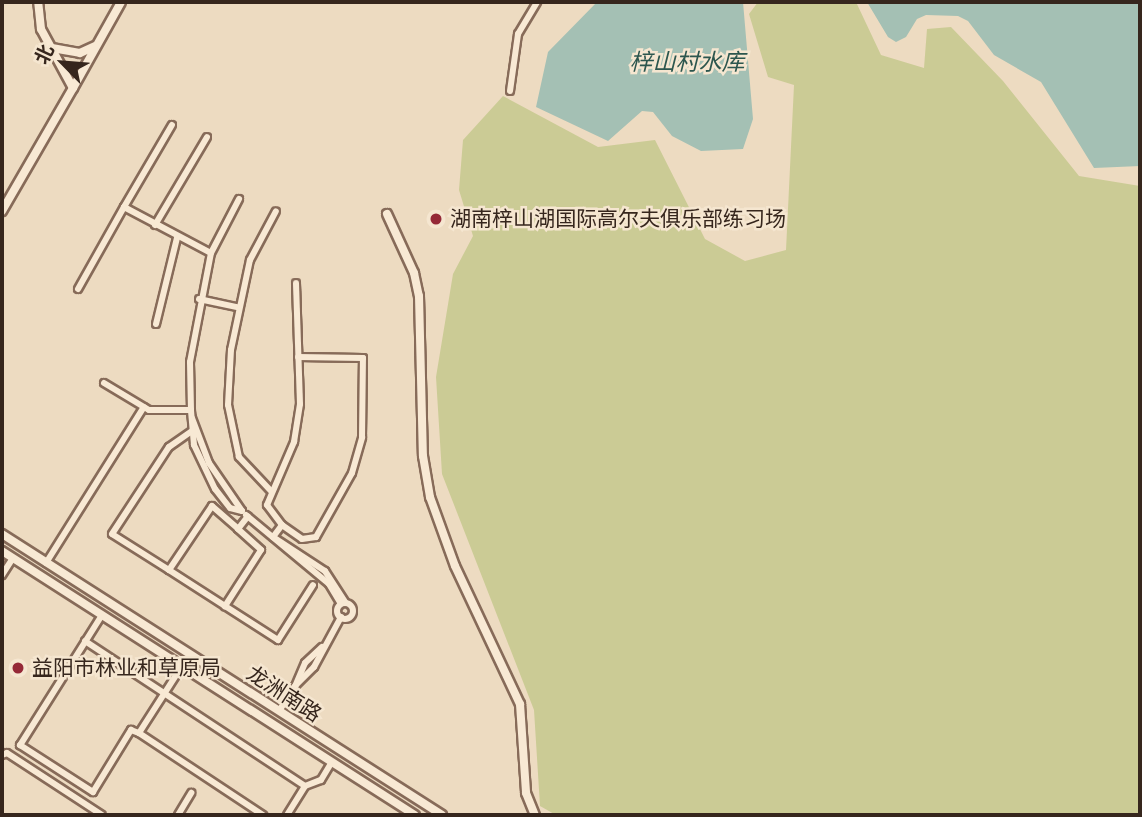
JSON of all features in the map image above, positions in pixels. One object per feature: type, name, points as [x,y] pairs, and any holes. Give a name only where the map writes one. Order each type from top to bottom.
[{"type":"main road","points":[[38,2],[41,29],[73,88]]},
{"type":"main road","points":[[2,211],[121,2]]},
{"type":"main road","points":[[52,48],[80,53],[97,45]]},
{"type":"main road","points":[[387,214],[414,273],[419,296],[423,443],[430,496],[455,566],[520,704],[526,793],[535,815]]},
{"type":"main road","name":"龙洲南路","points":[[2,534],[442,815]]},
{"type":"main road","name":"龙洲南路","points":[[2,551],[415,815]]},
{"type":"street","points":[[510,91],[518,34],[537,2]]},
{"type":"street","points":[[78,289],[172,125]]},
{"type":"street","points":[[155,225],[207,137]]},
{"type":"street","points":[[239,199],[211,253],[199,299],[191,362],[193,430],[203,468],[230,508],[245,514]]},
{"type":"street","points":[[124,207],[177,238],[211,253]]},
{"type":"street","points":[[271,491],[239,457],[228,405],[238,307],[250,260],[276,211]]},
{"type":"street","points":[[156,324],[177,238]]},
{"type":"street","points":[[296,283],[298,357],[300,404],[294,442],[267,505],[282,524],[302,538],[316,537],[352,473],[362,437],[363,358],[298,357]]},
{"type":"street","points":[[199,299],[238,307]]},
{"type":"street","points":[[104,383],[144,407],[192,414]]},
{"type":"street","points":[[46,563],[144,407]]},
{"type":"street","points":[[192,414],[209,463],[245,514],[273,537],[325,571],[352,614],[341,617],[322,647],[305,663],[295,686],[279,711]]},
{"type":"street","points":[[193,430],[169,447],[112,534],[278,640],[313,585]]},
{"type":"street","points":[[169,570],[212,506],[261,550],[225,606]]},
{"type":"street","points":[[237,529],[245,514]]},
{"type":"street","points":[[273,537],[282,524]]},
{"type":"street","points":[[2,576],[13,558]]},
{"type":"street","points":[[341,617],[337,610],[344,604]]},
{"type":"street","points":[[102,615],[20,746],[93,792],[131,730],[263,815]]},
{"type":"street","points":[[85,641],[305,786]]},
{"type":"street","points":[[139,733],[182,666]]},
{"type":"street","points":[[2,755],[7,753],[102,815]]},
{"type":"street","points":[[286,815],[305,786],[321,780],[332,762]]},
{"type":"street","points":[[178,815],[191,793]]},
{"type":"green space","points":[[758,2],[856,2],[881,55],[924,68],[927,29],[951,27],[1003,81],[1079,176],[1140,186],[1140,815],[556,815],[540,806],[534,710],[442,474],[436,377],[453,274],[473,236],[459,190],[463,140],[503,96],[598,147],[655,140],[705,239],[745,261],[786,250],[794,85],[768,77],[749,14]]},
{"type":"water","name":"梓山村水库","points":[[597,2],[743,2],[753,119],[743,149],[701,151],[672,136],[653,112],[642,111],[608,141],[536,107],[548,52]]},
{"type":"water","points":[[867,2],[1140,2],[1140,166],[1094,168],[1041,82],[994,55],[968,21],[958,16],[926,15],[917,19],[906,37],[896,42],[888,37]]},
{"type":"place","name":"湖南梓山湖国际高尔夫俱乐部练习场","points":[[436,219]]},
{"type":"place","name":"益阳市林业和草原局","points":[[18,668]]}]
